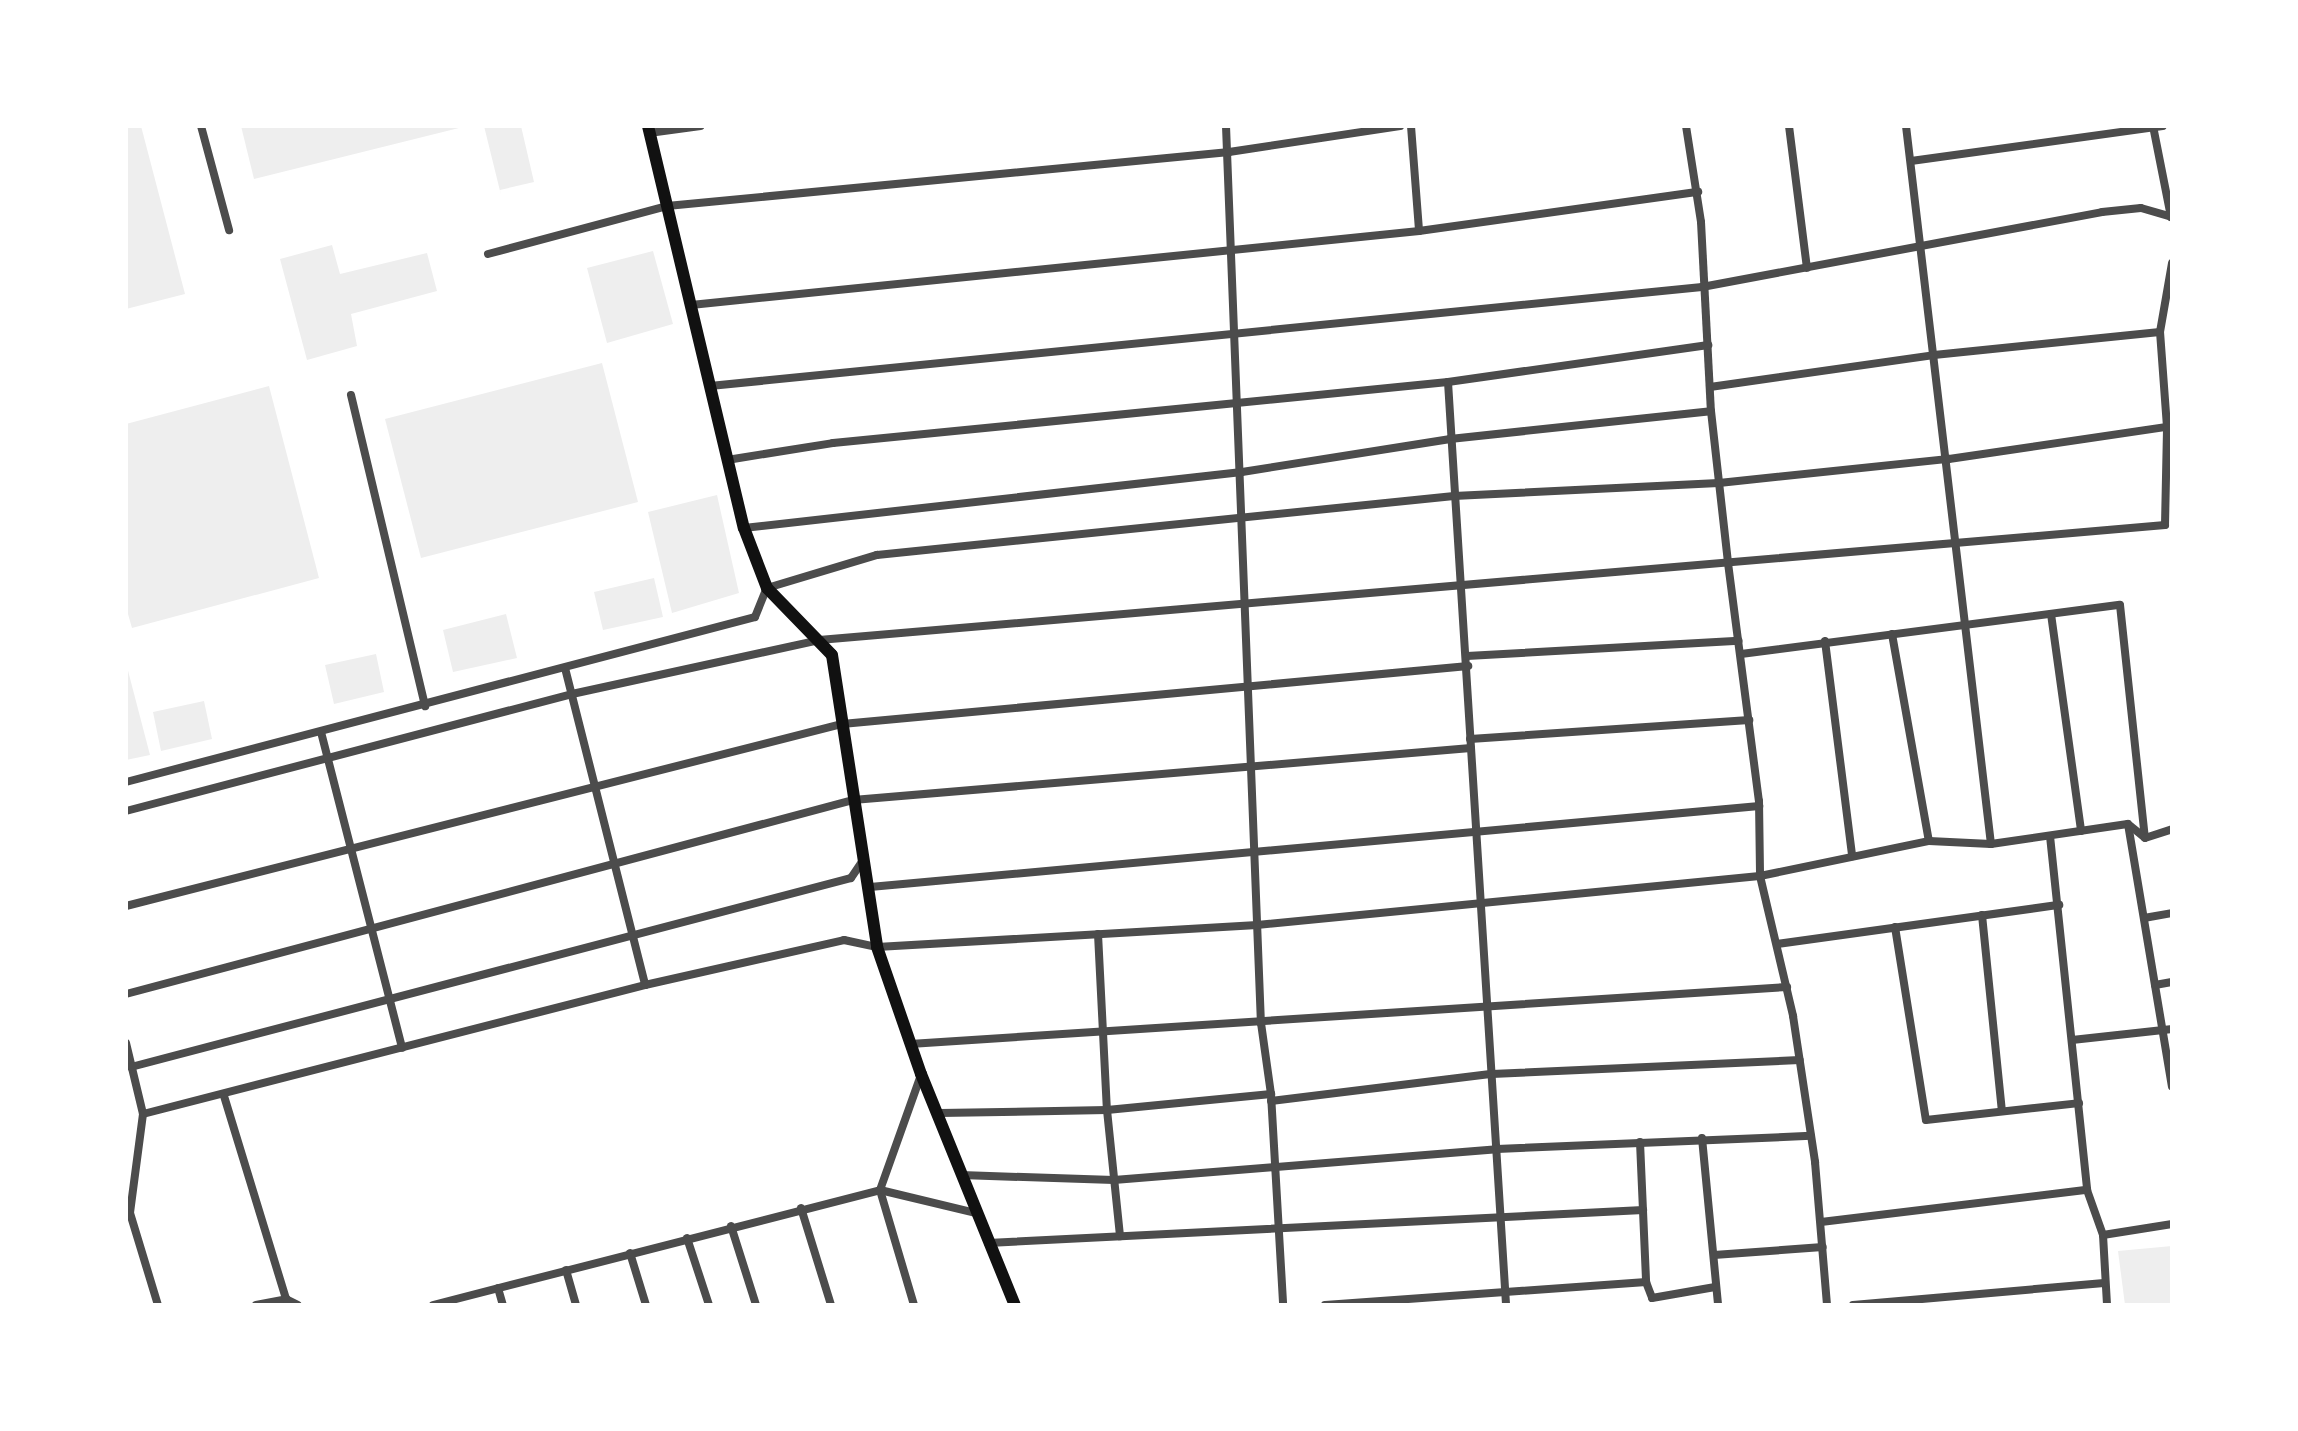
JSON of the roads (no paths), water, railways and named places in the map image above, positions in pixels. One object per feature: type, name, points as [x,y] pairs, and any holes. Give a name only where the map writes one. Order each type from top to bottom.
[{"type":"main road","points":[[648,130],[744,528],[767,588],[832,655],[877,947],[921,1074],[940,1113],[987,1243],[1015,1305]]},
{"type":"street","points":[[201,126],[229,230]]},
{"type":"street","points":[[648,130],[701,126]]},
{"type":"street","points":[[1226,126],[1232,333],[1240,400],[1261,1023],[1271,1098],[1283,1305]]},
{"type":"street","points":[[488,254],[667,206],[1229,152],[1400,126]]},
{"type":"street","points":[[1411,126],[1419,231]]},
{"type":"street","points":[[1686,126],[1698,192],[1711,411],[1759,806],[1760,876],[1787,987],[1800,1060],[1821,1222],[1827,1305]]},
{"type":"street","points":[[1789,126],[1807,268]]},
{"type":"street","points":[[1906,126],[1949,459],[1955,543],[1991,844]]},
{"type":"street","points":[[710,386],[1702,287],[2102,212],[2141,208],[2172,217],[2156,126],[1911,161]]},
{"type":"street","points":[[691,305],[1419,231],[1698,192]]},
{"type":"street","points":[[126,811],[572,694],[819,640],[1247,606],[1463,583],[2165,525],[2171,491],[2170,427],[2167,363],[2160,332],[2172,263]]},
{"type":"street","points":[[1710,387],[1934,355],[2160,332]]},
{"type":"street","points":[[727,460],[833,443],[1240,400],[1448,382],[1708,345]]},
{"type":"street","points":[[1448,382],[1506,1300]]},
{"type":"street","points":[[351,395],[425,706]]},
{"type":"street","points":[[744,528],[1242,472],[1450,439],[1711,411]]},
{"type":"street","points":[[126,782],[755,617],[767,588],[877,555],[1454,496],[1719,483],[1949,459],[2170,427]]},
{"type":"street","points":[[1741,654],[2120,605],[2145,838]]},
{"type":"street","points":[[2051,614],[2081,831]]},
{"type":"street","points":[[1892,634],[1929,841]]},
{"type":"street","points":[[126,906],[842,724],[1250,690],[1467,661],[1739,641]]},
{"type":"street","points":[[1825,641],[1852,856]]},
{"type":"street","points":[[565,668],[645,985]]},
{"type":"street","points":[[126,994],[371,925],[853,800],[1749,720]]},
{"type":"street","points":[[321,732],[402,1048]]},
{"type":"street","points":[[870,887],[1759,806]]},
{"type":"street","points":[[143,1114],[224,1096],[645,985],[844,940],[877,947],[1257,925],[1760,876],[1929,841],[1991,844],[2128,824],[2145,838]]},
{"type":"street","points":[[2128,824],[2155,985],[2167,1030],[2172,1086]]},
{"type":"street","points":[[2145,838],[2172,829]]},
{"type":"street","points":[[2050,836],[2087,1190],[2103,1235],[2107,1305]]},
{"type":"street","points":[[131,1067],[851,878],[865,858]]},
{"type":"street","points":[[1777,944],[2059,905]]},
{"type":"street","points":[[2144,918],[2172,913]]},
{"type":"street","points":[[1982,915],[2002,1111]]},
{"type":"street","points":[[1895,927],[1926,1120],[2079,1103]]},
{"type":"street","points":[[1098,934],[1101,1029],[1120,1236]]},
{"type":"street","points":[[2155,985],[2172,982]]},
{"type":"street","points":[[910,1044],[1101,1029],[1261,1023],[1487,1004],[1787,987]]},
{"type":"street","points":[[2072,1040],[2167,1030]]},
{"type":"street","points":[[126,1043],[143,1114],[131,1186],[130,1213],[158,1305]]},
{"type":"street","points":[[940,1113],[1107,1110],[1271,1098],[1492,1074],[1800,1060]]},
{"type":"street","points":[[914,1305],[880,1190],[921,1074]]},
{"type":"street","points":[[224,1096],[287,1302]]},
{"type":"street","points":[[961,1175],[1114,1180],[1497,1149],[1702,1138],[1811,1136]]},
{"type":"street","points":[[1702,1138],[1718,1305]]},
{"type":"street","points":[[1640,1142],[1646,1282],[1652,1301],[1715,1287]]},
{"type":"street","points":[[433,1305],[880,1190],[976,1213]]},
{"type":"street","points":[[1821,1222],[2087,1190]]},
{"type":"street","points":[[801,1208],[831,1305]]},
{"type":"street","points":[[987,1243],[1643,1210]]},
{"type":"street","points":[[2103,1235],[2172,1224]]},
{"type":"street","points":[[731,1226],[756,1305]]},
{"type":"street","points":[[687,1238],[709,1305]]},
{"type":"street","points":[[1714,1255],[1823,1247]]},
{"type":"street","points":[[630,1253],[646,1305]]},
{"type":"street","points":[[566,1270],[576,1305]]},
{"type":"street","points":[[1325,1305],[1506,1300],[1646,1282]]},
{"type":"street","points":[[1853,1305],[2104,1283]]},
{"type":"street","points":[[498,1288],[503,1305]]},
{"type":"street","points":[[256,1305],[287,1302],[298,1305]]}]
